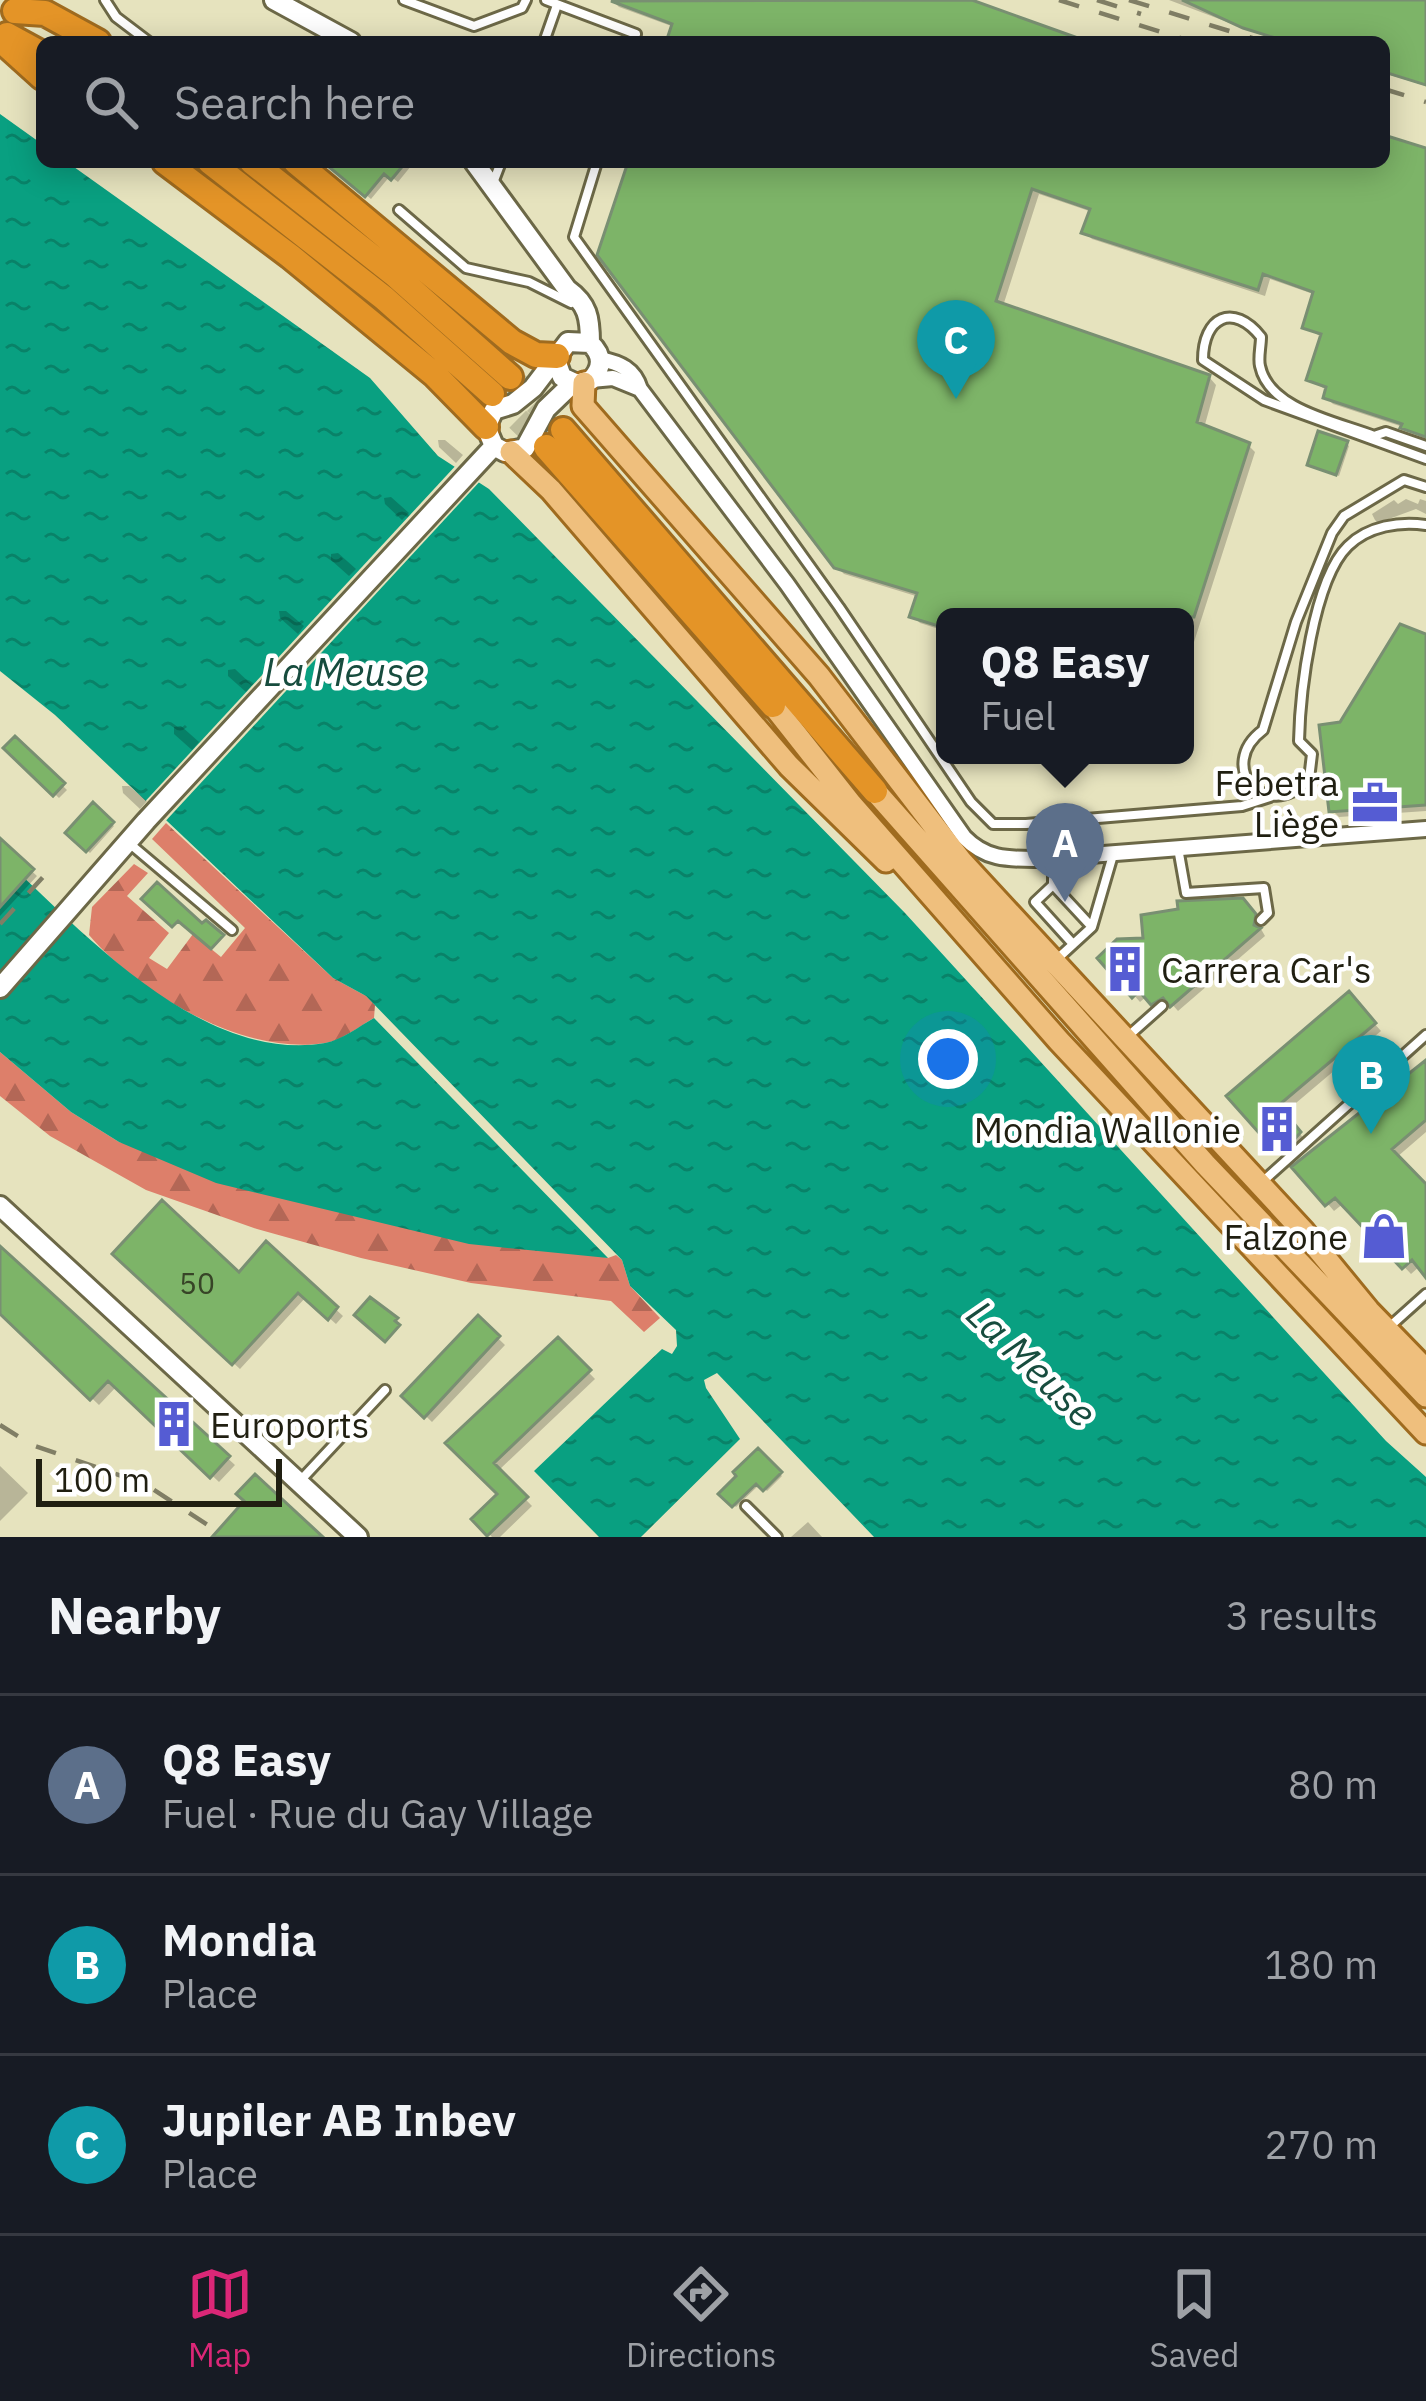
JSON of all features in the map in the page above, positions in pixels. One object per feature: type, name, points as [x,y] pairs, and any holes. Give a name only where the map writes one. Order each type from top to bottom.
[{"type":"highway","points":[[4,21],[45,13],[87,36]]},
{"type":"highway","points":[[4,21],[51,36]]},
{"type":"highway","points":[[4,21],[36,49]]},
{"type":"highway","points":[[4,21],[36,68]]},
{"type":"highway","points":[[173,168],[435,375],[493,447]]},
{"type":"highway","points":[[217,168],[505,391]]},
{"type":"highway","points":[[260,168],[394,274],[505,391]]},
{"type":"highway","points":[[303,168],[512,343],[536,356],[560,352]]},
{"type":"highway","points":[[548,434],[773,705]]},
{"type":"highway","points":[[548,434],[875,791]]},
{"type":"main road","points":[[582,382],[584,406],[819,676],[961,860],[1426,1370]]},
{"type":"main road","points":[[493,447],[550,490],[789,766],[954,935],[989,962]]},
{"type":"main road","points":[[773,705],[809,755],[989,962],[1426,1433]]},
{"type":"main road","points":[[773,705],[1108,1080],[1426,1413]]},
{"type":"main road","points":[[875,791],[1165,1117],[1426,1396]]},
{"type":"main road","points":[[1165,1117],[1369,1310]]},
{"type":"street","points":[[274,0],[340,36]]},
{"type":"street","points":[[0,988],[146,821],[493,447],[531,442],[548,434],[582,382],[599,369],[586,308],[569,296],[478,168]]},
{"type":"street","points":[[569,296],[575,321],[560,352],[558,371],[582,382],[613,378],[640,389]]},
{"type":"street","points":[[493,447],[494,410],[505,391],[560,352],[595,351],[630,370],[788,584],[964,837],[994,856],[1052,857],[1426,829]]},
{"type":"street","points":[[505,391],[548,434]]},
{"type":"street","points":[[0,1206],[358,1537]]},
{"type":"lane","points":[[105,0],[116,17],[141,36]]},
{"type":"lane","points":[[404,0],[474,26],[522,8],[526,0]]},
{"type":"lane","points":[[546,0],[636,36]]},
{"type":"lane","points":[[546,36],[557,5]]},
{"type":"lane","points":[[492,187],[499,168]]},
{"type":"lane","points":[[595,168],[574,237],[936,750]]},
{"type":"lane","points":[[399,210],[466,268],[569,296]]},
{"type":"lane","points":[[1426,446],[1386,432],[1374,436],[1284,400],[1271,390],[1259,365],[1262,337],[1250,323],[1228,318],[1215,323],[1203,337],[1203,360],[1264,400],[1426,459]]},
{"type":"lane","points":[[1270,797],[1253,788],[1242,758],[1250,740],[1263,730],[1296,622],[1332,533],[1344,516],[1404,480],[1426,487]]},
{"type":"lane","points":[[945,764],[993,824],[1220,808],[1296,792],[1309,779],[1312,754],[1299,741],[1301,680],[1332,570],[1349,544],[1382,527],[1404,522],[1426,525]]},
{"type":"lane","points":[[128,842],[232,930]]},
{"type":"lane","points":[[1178,845],[1186,893],[1264,888],[1268,913],[1261,920]]},
{"type":"lane","points":[[1055,961],[1092,927],[1114,851]]},
{"type":"lane","points":[[1052,857],[1053,885],[1092,927]]},
{"type":"lane","points":[[1053,885],[1035,902],[1073,944]]},
{"type":"lane","points":[[1125,1039],[1162,1006]]},
{"type":"lane","points":[[1260,1184],[1426,1035]]},
{"type":"lane","points":[[1387,1329],[1426,1294]]},
{"type":"lane","points":[[298,1484],[385,1390]]},
{"type":"lane","points":[[746,1506],[777,1537]]},
{"type":"green space","points":[[166,823],[333,978],[366,996],[375,1005],[374,1018],[325,1043],[261,1040],[228,1030],[165,999],[110,957],[89,935],[92,907],[134,864],[148,873],[127,896],[169,933],[149,958],[167,969],[193,934],[221,957],[245,928],[152,839]]},
{"type":"green space","points":[[0,1052],[71,1112],[119,1142],[608,1258],[616,1255],[630,1286],[660,1318],[644,1332],[611,1301],[471,1283],[361,1258],[257,1229],[146,1190],[50,1136],[0,1096]]},
{"type":"water","name":"La Meuse","points":[[0,114],[36,140],[36,168],[75,168],[370,378],[438,456],[489,489],[905,913],[1386,1441],[1426,1477],[1426,1537],[874,1537],[717,1373],[704,1380],[706,1388],[740,1439],[641,1537],[599,1537],[534,1471],[662,1349],[672,1354],[677,1346],[676,1330],[630,1286],[622,1260],[366,996],[333,978],[55,715],[0,671]]},
{"type":"water","points":[[0,855],[147,985],[189,1013],[233,1033],[279,1044],[325,1043],[374,1018],[608,1258],[469,1244],[216,1183],[119,1142],[71,1112],[0,1052]]},
{"type":"pier","points":[[459,462],[483,478],[161,826],[140,807]]},
{"type":"building","points":[[972,0],[1072,36],[668,36],[672,24],[611,1]]},
{"type":"building","points":[[1182,0],[1426,0],[1426,85],[1390,74],[1390,36],[1269,36]]},
{"type":"building","points":[[1390,137],[1426,148],[1426,437],[1400,428],[1402,424],[1323,398],[1326,387],[1306,380],[1321,334],[1302,328],[1313,292],[1263,274],[1258,290],[1081,233],[1090,209],[1032,189],[996,301],[1210,375],[1197,422],[1250,443],[1194,617],[1194,608],[936,608],[936,625],[909,617],[917,593],[834,568],[597,255],[626,168],[1390,168]]},
{"type":"building","points":[[330,168],[401,168],[391,180],[384,174],[365,197]]},
{"type":"building","points":[[1318,431],[1348,441],[1336,475],[1307,465]]},
{"type":"building","points":[[1400,624],[1426,634],[1426,805],[1329,812],[1319,725],[1340,722]]},
{"type":"building","points":[[15,736],[65,783],[53,796],[3,748]]},
{"type":"building","points":[[93,802],[114,822],[86,852],[65,833]]},
{"type":"building","points":[[0,838],[34,869],[0,907]]},
{"type":"building","points":[[157,882],[202,923],[206,920],[224,935],[211,949],[178,921],[172,927],[141,899]]},
{"type":"building","points":[[1243,898],[1256,914],[1254,925],[1261,928],[1170,1007],[1163,998],[1151,1005],[1139,991],[1132,998],[1097,958],[1117,939],[1143,938],[1141,915],[1178,909],[1177,901]]},
{"type":"building","points":[[1349,991],[1376,1023],[1279,1105],[1301,1132],[1277,1153],[1226,1096]]},
{"type":"building","points":[[1426,1060],[1426,1120],[1392,1149],[1426,1184],[1426,1278],[1412,1260],[1402,1269],[1335,1198],[1325,1206],[1291,1167]]},
{"type":"building","points":[[162,1200],[239,1272],[266,1241],[338,1307],[328,1320],[298,1293],[232,1365],[112,1254]]},
{"type":"building","points":[[0,1246],[230,1456],[210,1478],[108,1381],[90,1400],[0,1314]]},
{"type":"building","points":[[370,1297],[398,1318],[395,1321],[400,1325],[385,1342],[354,1315]]},
{"type":"building","points":[[478,1315],[500,1336],[424,1418],[401,1396]]},
{"type":"building","points":[[558,1337],[591,1370],[494,1463],[528,1497],[487,1536],[471,1519],[497,1494],[445,1443]]},
{"type":"building","points":[[758,1448],[782,1472],[763,1491],[756,1484],[732,1507],[718,1494]]},
{"type":"building","points":[[255,1474],[323,1537],[212,1537],[244,1501],[236,1494]]},
{"type":"tunnel","points":[[510,377],[563,430]]},
{"type":"tunnel","points":[[492,394],[546,447]]},
{"type":"railway","points":[[1059,0],[1174,36]]},
{"type":"railway","points":[[1097,0],[1141,14]]},
{"type":"railway","points":[[1129,0],[1246,36]]},
{"type":"railway","points":[[1390,91],[1426,102]]},
{"type":"railway","points":[[0,924],[45,875]]},
{"type":"railway","points":[[0,1425],[32,1445],[145,1484],[217,1531]]},
{"type":"place","name":"Jupiler AB Inbev","points":[[956,399]]},
{"type":"place","name":"Febetra Liège","points":[[1375,803]]},
{"type":"place","name":"Q8 Easy","points":[[1065,902]]},
{"type":"place","name":"Carrera Car's","points":[[1125,969]]},
{"type":"place","name":"Mondia Wallonie","points":[[1277,1129]]},
{"type":"place","name":"Mondia","points":[[1371,1134]]},
{"type":"place","name":"Falzone","points":[[1384,1236]]},
{"type":"place","name":"Euroports","points":[[174,1424]]}]
